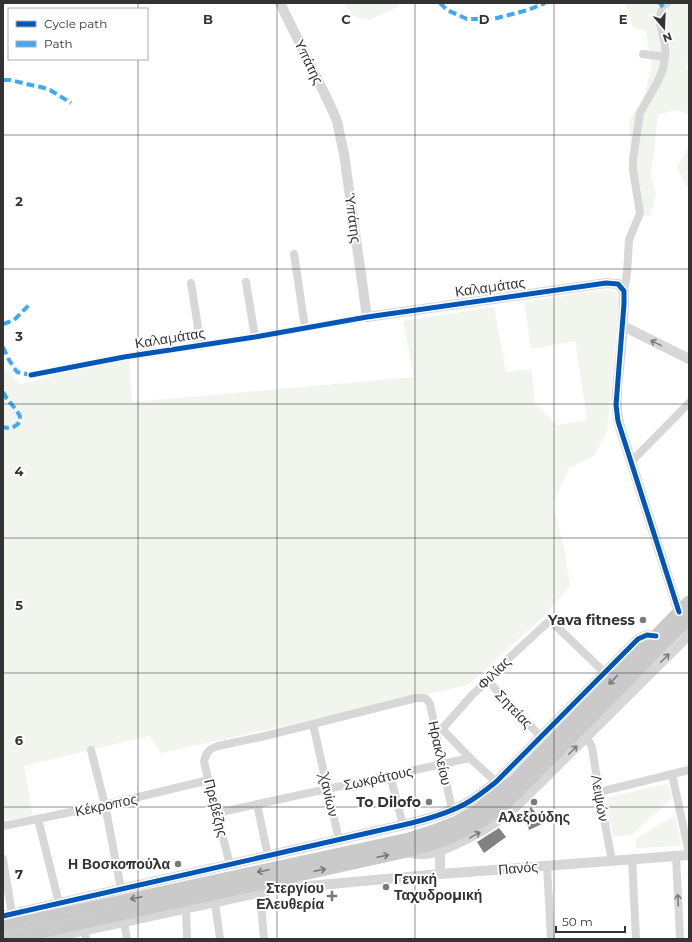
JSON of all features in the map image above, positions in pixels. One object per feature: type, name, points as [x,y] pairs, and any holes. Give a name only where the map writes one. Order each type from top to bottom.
[{"type":"main road","points":[[11,918],[186,888],[296,864],[403,852],[438,842],[462,832],[485,819],[525,791],[686,618],[689,602]]},
{"type":"main road","points":[[8,939],[124,918],[276,885],[344,859],[434,831],[457,822],[477,811],[514,781],[656,636],[686,618]]},
{"type":"main road","points":[[3,927],[11,918],[28,910]]},
{"type":"street","name":"Υπάτης","points":[[280,3],[337,121]]},
{"type":"street","points":[[667,3],[663,7],[660,16],[661,30],[666,46],[663,69],[640,113],[633,159],[633,170],[640,213],[629,240],[617,391],[617,413],[631,462],[686,618]]},
{"type":"street","points":[[643,54],[665,57]]},
{"type":"street","name":"Ύπάτης","points":[[337,121],[344,154],[367,316]]},
{"type":"street","points":[[294,254],[305,328]]},
{"type":"street","points":[[246,282],[255,337]]},
{"type":"street","name":"Καλαμάτας","points":[[31,375],[124,357],[202,346],[367,316],[606,283],[618,284],[624,291]]},
{"type":"street","points":[[191,284],[202,346]]},
{"type":"street","points":[[623,326],[689,359]]},
{"type":"street","points":[[631,462],[689,403]]},
{"type":"street","name":"Φιλίας","points":[[439,730],[473,694],[488,682],[508,659],[551,621],[555,623],[605,673]]},
{"type":"street","points":[[403,852],[429,854],[440,851],[492,826],[514,808],[525,791],[586,736],[687,637],[689,632]]},
{"type":"street","points":[[28,910],[403,825],[430,818],[452,810],[475,798],[496,782],[638,639],[647,636],[656,636]]},
{"type":"street","name":"Σητείας","points":[[488,682],[541,737]]},
{"type":"street","name":"Ηρακλείου","points":[[313,724],[416,698],[424,698],[430,704],[439,730],[442,764],[452,810]]},
{"type":"street","name":"Πρεβέζης","points":[[230,865],[204,762],[205,756],[212,748],[218,746],[313,724]]},
{"type":"street","name":"Χανίων","points":[[313,724],[339,840],[350,874],[349,883]]},
{"type":"street","points":[[439,730],[496,782]]},
{"type":"street","name":"Λειψών","points":[[586,736],[592,747],[612,861]]},
{"type":"street","points":[[91,750],[105,806],[121,889]]},
{"type":"street","name":"Σωκράτους","points":[[217,813],[470,758]]},
{"type":"street","points":[[599,792],[689,770]]},
{"type":"street","points":[[672,774],[689,854]]},
{"type":"street","points":[[390,775],[403,825]]},
{"type":"street","name":"Κέκροπος","points":[[3,826],[105,806],[209,780]]},
{"type":"street","points":[[257,804],[273,855]]},
{"type":"street","points":[[430,818],[434,831]]},
{"type":"street","points":[[38,819],[59,903]]},
{"type":"street","points":[[440,851],[440,874]]},
{"type":"street","name":"Πανός","points":[[44,939],[86,935],[124,918],[186,909],[214,898],[260,893],[276,885],[349,883],[440,874],[689,854]]},
{"type":"street","points":[[273,855],[296,864]]},
{"type":"street","points":[[676,856],[680,939]]},
{"type":"street","points":[[3,859],[11,918]]},
{"type":"street","points":[[632,859],[636,939]]},
{"type":"street","points":[[547,866],[551,939]]},
{"type":"street","points":[[165,879],[186,888]]},
{"type":"street","points":[[260,893],[264,939]]},
{"type":"street","points":[[214,898],[220,939]]},
{"type":"street","points":[[186,909],[187,939]]},
{"type":"street","points":[[124,918],[127,939]]},
{"type":"shaded area","points":[[344,3],[398,3],[398,7],[369,20],[353,16]]},
{"type":"shaded area","points":[[625,3],[689,3],[689,58],[686,68],[689,69],[689,116],[680,110],[658,114],[651,176],[656,193],[650,216],[642,215],[634,202],[629,121],[644,96],[652,65],[646,31],[633,27]]},
{"type":"shaded area","points":[[689,147],[689,186],[686,186],[677,167]]},
{"type":"shaded area","points":[[609,289],[615,292],[619,299],[607,431],[594,456],[569,468],[553,504],[564,548],[570,586],[543,617],[468,685],[161,753],[149,736],[24,766],[33,815],[3,821],[3,366],[20,384],[129,356],[132,402],[414,377],[403,321],[494,307],[506,372],[532,369],[535,404],[557,425],[587,420],[575,341],[531,349],[524,302]]},
{"type":"shaded area","points":[[666,784],[669,785],[672,798],[633,834],[613,837],[606,800],[609,797]]},
{"type":"shaded area","points":[[675,815],[681,846],[636,848],[636,839]]},
{"type":"building","points":[[531,807],[544,823],[529,830],[525,814]]},
{"type":"building","points":[[499,828],[506,837],[484,853],[477,842]]},
{"type":"marked path","points":[[440,3],[447,10],[467,19],[493,19],[528,10],[545,3]]},
{"type":"marked path","points":[[660,3],[663,7]]},
{"type":"marked path","points":[[3,80],[10,80],[50,90],[71,103]]},
{"type":"marked path","points":[[3,324],[14,320],[29,305]]},
{"type":"marked path","points":[[3,347],[17,372],[31,375]]},
{"type":"marked path","points":[[3,392],[20,417],[19,423],[12,428],[3,427]]},
{"type":"cycle path","points":[[31,375],[124,357],[255,337],[367,317],[606,283],[618,284],[624,291],[616,405],[618,421],[679,612]]},
{"type":"cycle path","points":[[3,916],[411,823],[450,811],[473,799],[496,782],[638,639],[647,635],[656,636]]},
{"type":"place","name":"Yava fitness","points":[[643,620]]},
{"type":"place","name":"To Dilofo","points":[[429,802]]},
{"type":"place","name":"Αλεξούδης","points":[[534,802]]},
{"type":"place","name":"Η Βοσκοπούλα","points":[[178,864]]},
{"type":"place","name":"Γενική Ταχυδρομική","points":[[386,887]]},
{"type":"place","name":"Στεργίου Ελευθερία","points":[[332,896]]}]
